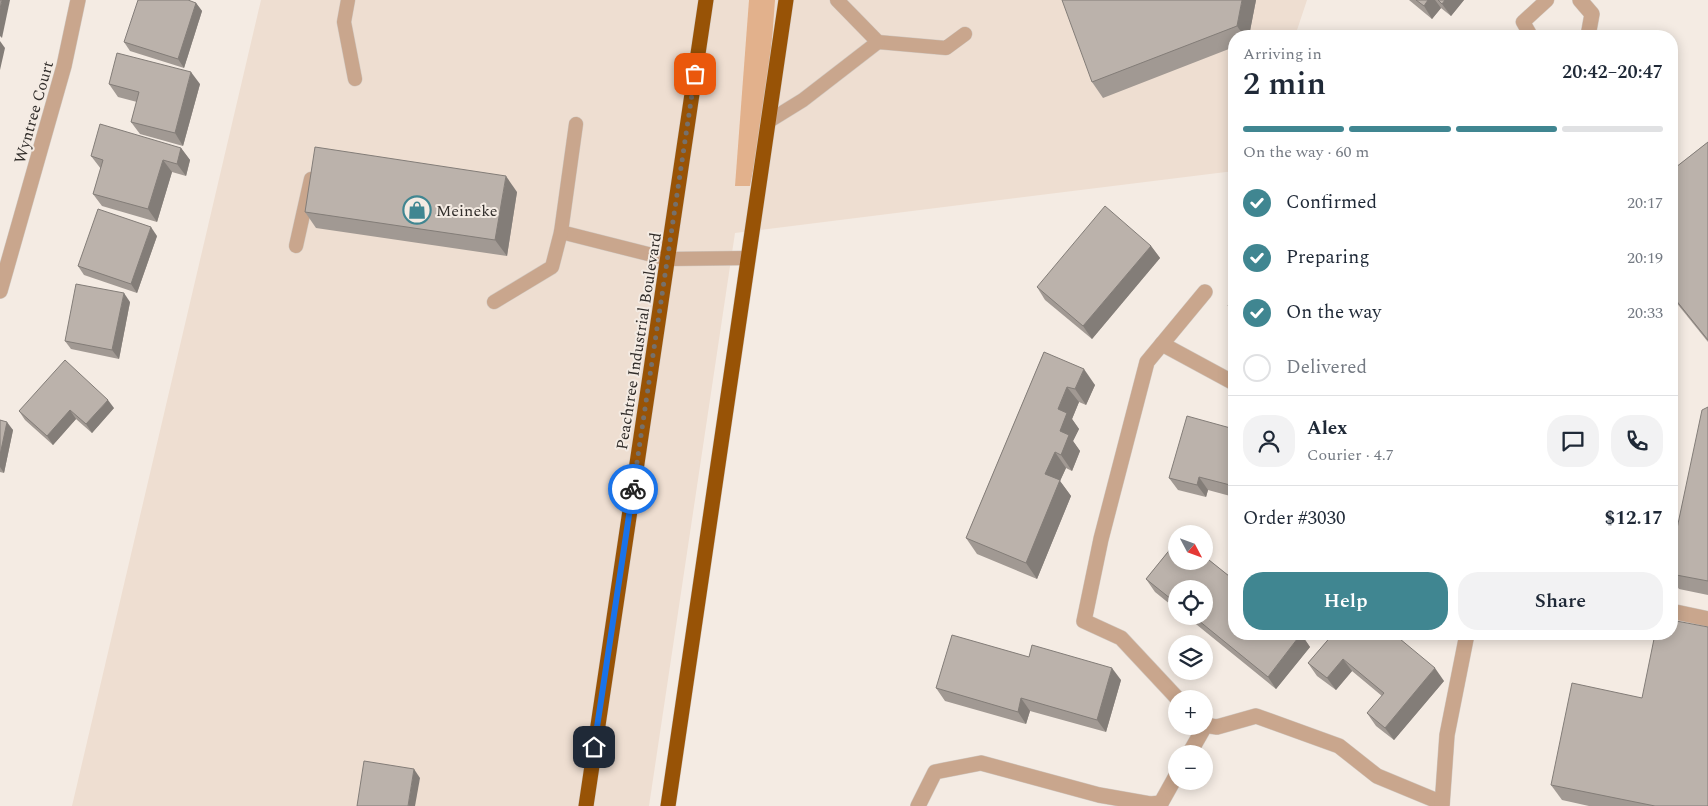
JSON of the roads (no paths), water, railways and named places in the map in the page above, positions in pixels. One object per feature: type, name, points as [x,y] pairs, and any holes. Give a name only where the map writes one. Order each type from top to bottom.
[{"type":"highway","name":"Peachtree Industrial Boulevard","points":[[586,806],[706,0]]},
{"type":"highway","points":[[668,806],[786,0]]},
{"type":"street","name":"Wyntree Court","points":[[0,291],[64,66],[78,0]]},
{"type":"street","points":[[1580,0],[1592,14],[1589,30]]},
{"type":"street","points":[[1170,690],[1121,638],[1084,621],[1101,539],[1147,362],[1204,292]]},
{"type":"street","points":[[1162,344],[1228,380]]},
{"type":"street","points":[[1678,613],[1708,619]]},
{"type":"street","points":[[1213,727],[1217,728],[1256,716],[1339,746],[1376,776],[1442,804],[1447,735],[1466,640]]},
{"type":"street","points":[[918,806],[935,772],[981,763],[1099,795],[1150,804],[1160,805],[1168,790]]},
{"type":"lane","points":[[348,0],[344,22],[355,79]]},
{"type":"lane","points":[[837,0],[878,42],[946,48],[965,34]]},
{"type":"lane","points":[[1528,30],[1523,22],[1547,0]]},
{"type":"lane","points":[[769,121],[803,100],[878,42]]},
{"type":"lane","points":[[494,302],[552,266],[561,232],[576,124]]},
{"type":"lane","points":[[296,246],[313,173]]},
{"type":"lane","points":[[561,232],[668,259],[748,258]]},
{"type":"place","name":"Meineke","points":[[417,210]]}]
